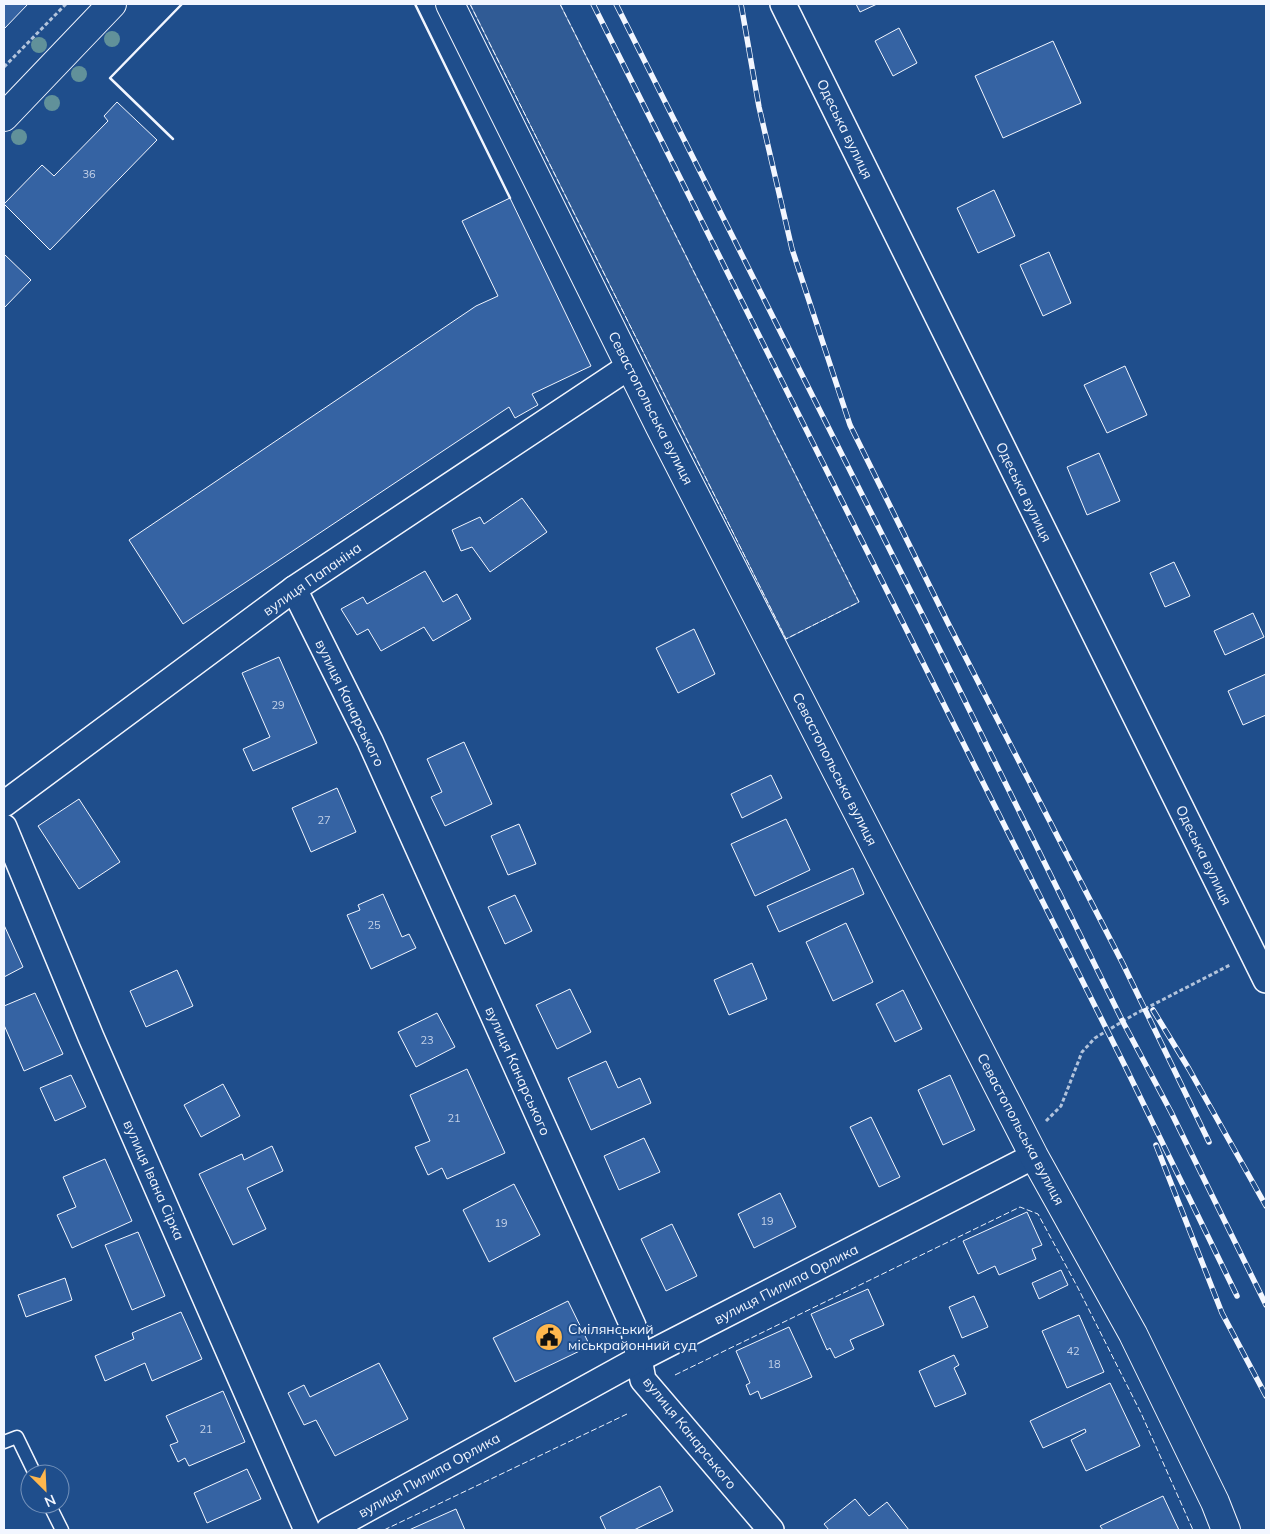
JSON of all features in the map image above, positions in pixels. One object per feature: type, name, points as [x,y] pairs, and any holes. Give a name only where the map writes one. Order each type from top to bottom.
[{"type":"main road","name":"Севастопольська вулиця","points":[[450,4],[630,366],[1034,1156],[1134,1334],[1215,1502],[1226,1530]]},
{"type":"main road","points":[[4,117],[102,7]]},
{"type":"street","name":"Одеська вулиця","points":[[784,4],[1259,950],[1266,980]]},
{"type":"street","name":"вулиця Папаніна","points":[[4,804],[294,589],[630,366]]},
{"type":"street","name":"вулиця Канарського","points":[[294,589],[370,742],[633,1326],[643,1380],[771,1530]]},
{"type":"street","name":"вулиця Івана Сірка","points":[[4,827],[91,1038],[307,1530]]},
{"type":"street","name":"вулиця Пилипа Орлика","points":[[329,1530],[639,1359],[1034,1156]]},
{"type":"lane","points":[[4,1442],[16,1437],[30,1464]]},
{"type":"lane","points":[[54,1514],[62,1530]]},
{"type":"path","points":[[4,67],[66,4]]},
{"type":"path","points":[[1034,1156],[1038,1129],[1062,1106],[1082,1052],[1095,1038],[1135,1014],[1259,950]]},
{"type":"shaded area","points":[[470,4],[560,4],[859,602],[786,639]]},
{"type":"building","points":[[4,4],[28,4],[4,29]]},
{"type":"building","points":[[856,4],[877,4],[860,12]]},
{"type":"building","points":[[899,28],[917,63],[893,76],[875,41]]},
{"type":"building","points":[[1053,41],[1081,103],[1003,138],[975,76]]},
{"type":"building","points":[[117,102],[157,140],[50,250],[4,204],[42,165],[54,176],[108,121],[104,116]]},
{"type":"building","points":[[994,190],[1015,236],[978,253],[957,208]]},
{"type":"building","points":[[510,198],[591,366],[532,394],[538,405],[515,418],[509,407],[183,624],[129,540],[476,306],[498,296],[462,221]]},
{"type":"building","points":[[1049,252],[1071,303],[1043,316],[1020,265]]},
{"type":"building","points":[[4,254],[31,280],[4,308]]},
{"type":"building","points":[[1125,366],[1147,415],[1107,433],[1084,385]]},
{"type":"building","points":[[1099,453],[1120,501],[1087,515],[1067,467]]},
{"type":"building","points":[[522,498],[547,532],[490,572],[472,547],[461,551],[452,530],[480,517],[484,524]]},
{"type":"building","points":[[1174,562],[1190,596],[1165,607],[1150,573]]},
{"type":"building","points":[[425,571],[443,602],[457,594],[471,619],[433,641],[424,627],[381,651],[368,629],[357,635],[341,609],[363,597],[367,604]]},
{"type":"building","points":[[1253,613],[1264,637],[1225,655],[1214,631]]},
{"type":"building","points":[[694,629],[715,674],[678,693],[656,648]]},
{"type":"building","points":[[279,657],[317,743],[253,771],[243,749],[270,737],[242,673]]},
{"type":"building","points":[[1266,674],[1266,715],[1243,725],[1228,691]]},
{"type":"building","points":[[464,742],[492,804],[445,826],[431,797],[442,792],[427,759]]},
{"type":"building","points":[[771,775],[782,798],[742,818],[731,794]]},
{"type":"building","points":[[337,788],[356,832],[311,852],[292,808]]},
{"type":"building","points":[[79,799],[120,862],[79,889],[38,826]]},
{"type":"building","points":[[786,819],[810,870],[755,896],[731,844]]},
{"type":"building","points":[[519,824],[536,864],[508,875],[491,836]]},
{"type":"building","points":[[853,868],[864,894],[779,932],[767,906]]},
{"type":"building","points":[[383,894],[402,937],[409,934],[416,948],[371,969],[347,915],[360,910],[358,905]]},
{"type":"building","points":[[515,895],[532,931],[505,944],[488,907]]},
{"type":"building","points":[[846,923],[873,982],[833,1001],[806,942]]},
{"type":"building","points":[[4,925],[23,967],[4,977]]},
{"type":"building","points":[[752,963],[767,999],[729,1015],[714,980]]},
{"type":"building","points":[[177,970],[193,1006],[146,1027],[130,991]]},
{"type":"building","points":[[570,989],[591,1032],[557,1049],[536,1005]]},
{"type":"building","points":[[903,990],[922,1029],[895,1042],[876,1004]]},
{"type":"building","points":[[35,993],[63,1054],[24,1071],[4,1025],[4,1006]]},
{"type":"building","points":[[437,1013],[455,1047],[416,1067],[398,1032]]},
{"type":"building","points":[[606,1061],[618,1088],[640,1078],[651,1103],[591,1130],[568,1078]]},
{"type":"building","points":[[467,1069],[505,1153],[447,1179],[442,1168],[428,1175],[415,1147],[430,1141],[410,1095]]},
{"type":"building","points":[[71,1075],[86,1107],[55,1121],[40,1088]]},
{"type":"building","points":[[950,1075],[975,1130],[943,1145],[918,1090]]},
{"type":"building","points":[[223,1084],[240,1116],[201,1137],[184,1105]]},
{"type":"building","points":[[871,1117],[900,1177],[879,1187],[850,1127]]},
{"type":"building","points":[[644,1138],[660,1172],[619,1190],[604,1156]]},
{"type":"building","points":[[272,1146],[283,1171],[247,1188],[266,1229],[233,1245],[199,1174],[242,1154],[244,1160]]},
{"type":"building","points":[[105,1159],[132,1221],[72,1248],[57,1215],[76,1207],[63,1177]]},
{"type":"building","points":[[514,1184],[540,1235],[489,1262],[463,1210]]},
{"type":"building","points":[[780,1193],[796,1227],[754,1248],[738,1214]]},
{"type":"building","points":[[1027,1212],[1042,1245],[1032,1249],[1036,1259],[999,1275],[995,1266],[978,1274],[963,1241]]},
{"type":"building","points":[[672,1224],[697,1276],[666,1291],[641,1239]]},
{"type":"building","points":[[138,1232],[165,1296],[132,1310],[105,1245]]},
{"type":"building","points":[[1061,1270],[1068,1285],[1039,1299],[1032,1283]]},
{"type":"building","points":[[65,1278],[72,1300],[26,1317],[18,1295]]},
{"type":"building","points":[[868,1289],[884,1325],[850,1340],[854,1349],[835,1358],[830,1348],[827,1350],[811,1314]]},
{"type":"building","points":[[974,1296],[988,1327],[962,1338],[949,1307]]},
{"type":"building","points":[[568,1301],[590,1346],[515,1382],[493,1338]]},
{"type":"building","points":[[181,1312],[202,1359],[152,1381],[145,1363],[105,1381],[95,1356],[134,1339],[132,1333]]},
{"type":"building","points":[[1079,1315],[1104,1372],[1067,1388],[1042,1331]]},
{"type":"building","points":[[789,1327],[812,1377],[761,1399],[758,1391],[750,1395],[746,1385],[750,1383],[736,1351]]},
{"type":"building","points":[[954,1355],[959,1365],[954,1368],[966,1394],[935,1407],[919,1371]]},
{"type":"building","points":[[379,1363],[408,1419],[335,1456],[316,1420],[304,1425],[288,1393],[304,1385],[310,1397]]},
{"type":"building","points":[[1110,1383],[1140,1446],[1086,1471],[1071,1440],[1086,1432],[1085,1429],[1043,1448],[1030,1421]]},
{"type":"building","points":[[223,1391],[245,1442],[189,1466],[185,1458],[178,1462],[170,1445],[178,1442],[166,1416]]},
{"type":"building","points":[[247,1469],[261,1499],[207,1523],[194,1493]]},
{"type":"building","points":[[660,1486],[673,1511],[634,1530],[606,1530],[600,1517]]},
{"type":"building","points":[[1163,1496],[1179,1530],[1103,1530],[1100,1526]]},
{"type":"building","points":[[855,1499],[869,1516],[887,1502],[909,1530],[829,1530],[824,1524]]},
{"type":"building","points":[[456,1509],[465,1530],[409,1530]]},
{"type":"railway","points":[[593,4],[1125,1066],[1237,1296]]},
{"type":"railway","points":[[616,4],[1266,1305]]},
{"type":"railway","points":[[741,4],[759,107],[792,249],[850,425],[948,623],[1123,964],[1209,1142]]},
{"type":"railway","points":[[1153,1010],[1189,1069],[1266,1206]]},
{"type":"railway","points":[[1156,1145],[1222,1313],[1266,1396]]},
{"type":"fence","points":[[470,4],[786,639],[859,602],[560,4]]},
{"type":"fence","points":[[675,1375],[1020,1207],[1038,1214],[1078,1288],[1141,1413],[1193,1530]]},
{"type":"fence","points":[[384,1530],[627,1414]]},
{"type":"wall","points":[[173,139],[110,78],[182,4]]},
{"type":"wall","points":[[415,4],[510,198]]},
{"type":"place","name":"Смілянський міськрайонний суд","points":[[549,1337]]}]
